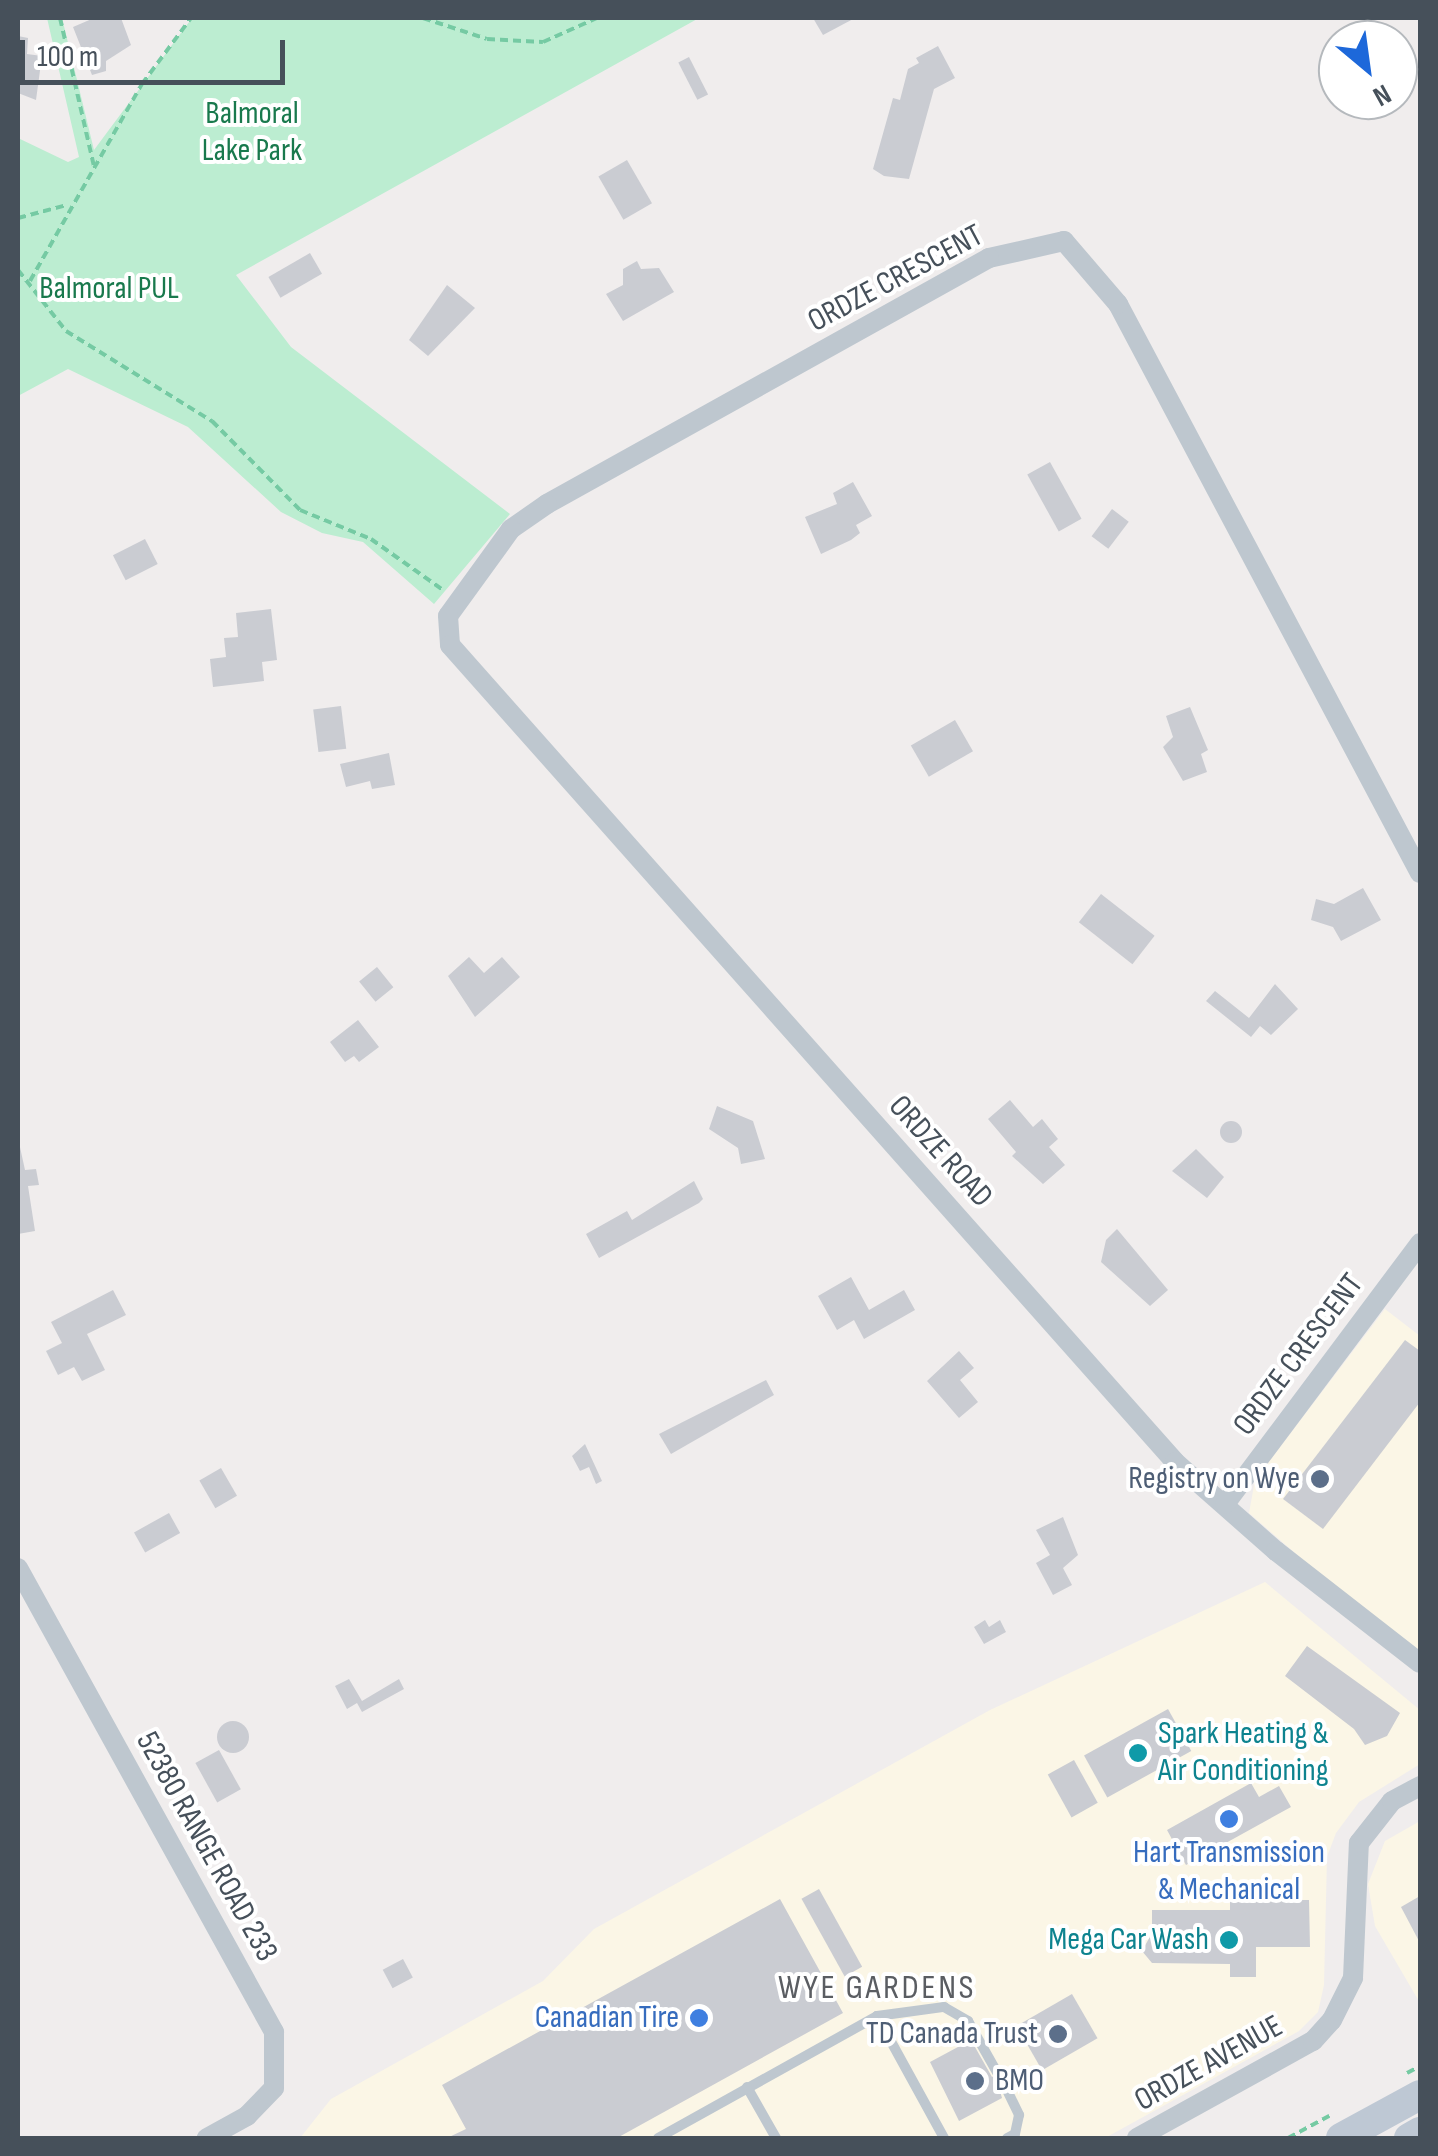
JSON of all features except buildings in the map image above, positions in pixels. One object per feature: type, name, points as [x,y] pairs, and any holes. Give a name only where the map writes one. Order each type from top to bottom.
[{"type":"main road","points":[[1341,2138],[1420,2094]]},
{"type":"main road","points":[[1409,2138],[1420,2132]]},
{"type":"street","name":"ORDZE CRESCENT","points":[[450,645],[445,632],[459,600],[511,529],[547,504],[989,258],[1064,241],[1118,304],[1420,873]]},
{"type":"street","name":"ORDZE ROAD","points":[[450,645],[1176,1462],[1420,1663]]},
{"type":"street","name":"ORDZE CRESCENT","points":[[1225,1504],[1420,1243]]},
{"type":"street","name":"52380 RANGE ROAD 233","points":[[18,1568],[274,2032],[274,2088],[247,2116],[207,2138]]},
{"type":"street","name":"ORDZE AVENUE","points":[[1137,2138],[1313,2041],[1332,2020],[1352,1978],[1360,1843],[1392,1801],[1420,1786]]},
{"type":"lane","points":[[658,2138],[877,2016],[944,2007],[968,2021],[998,2074]]},
{"type":"lane","points":[[877,2016],[944,2138]]},
{"type":"lane","points":[[748,2086],[776,2138]]},
{"type":"lane","points":[[1006,2088],[1019,2115],[1008,2138]]},
{"type":"path","points":[[60,18],[94,167]]},
{"type":"path","points":[[30,281],[59,233],[67,205],[142,84],[191,18]]},
{"type":"path","points":[[423,18],[487,39],[543,42],[597,18]]},
{"type":"path","points":[[18,218],[67,205]]},
{"type":"path","points":[[18,270],[66,331],[212,421],[300,510],[370,538],[459,600]]},
{"type":"shaded area","points":[[1385,1309],[1420,1336],[1420,1662],[1249,1513],[1255,1480]]},
{"type":"shaded area","points":[[1265,1582],[1420,1710],[1420,1764],[1359,1802],[1336,1833],[1327,1857],[1324,1985],[1318,2012],[1299,2031],[1105,2138],[300,2138],[331,2099],[543,1981],[594,1929],[990,1710]]},
{"type":"shaded area","points":[[1420,1821],[1420,2003],[1375,1926],[1368,1884],[1385,1841]]},
{"type":"green space","points":[[47,18],[62,18],[94,150],[192,18],[699,18],[236,275],[291,347],[510,514],[434,604],[363,542],[322,533],[281,512],[188,427],[68,369],[18,396],[18,138],[68,162],[79,157]]},
{"type":"place","name":"Registry on Wye","points":[[1320,1479]]},
{"type":"place","name":"Spark Heating & Air Conditioning","points":[[1138,1753]]},
{"type":"place","name":"Hart Transmission & Mechanical","points":[[1229,1819]]},
{"type":"place","name":"Mega Car Wash","points":[[1229,1940]]},
{"type":"place","name":"Canadian Tire","points":[[699,2018]]},
{"type":"place","name":"TD Canada Trust","points":[[1058,2034]]},
{"type":"place","name":"BMO","points":[[975,2081]]},
{"type":"district","name":"WYE GARDENS","points":[[877,1988]]},
{"type":"park label","name":"Balmoral Lake Park","points":[[252,134]]},
{"type":"park label","name":"Balmoral PUL","points":[[109,289]]}]
